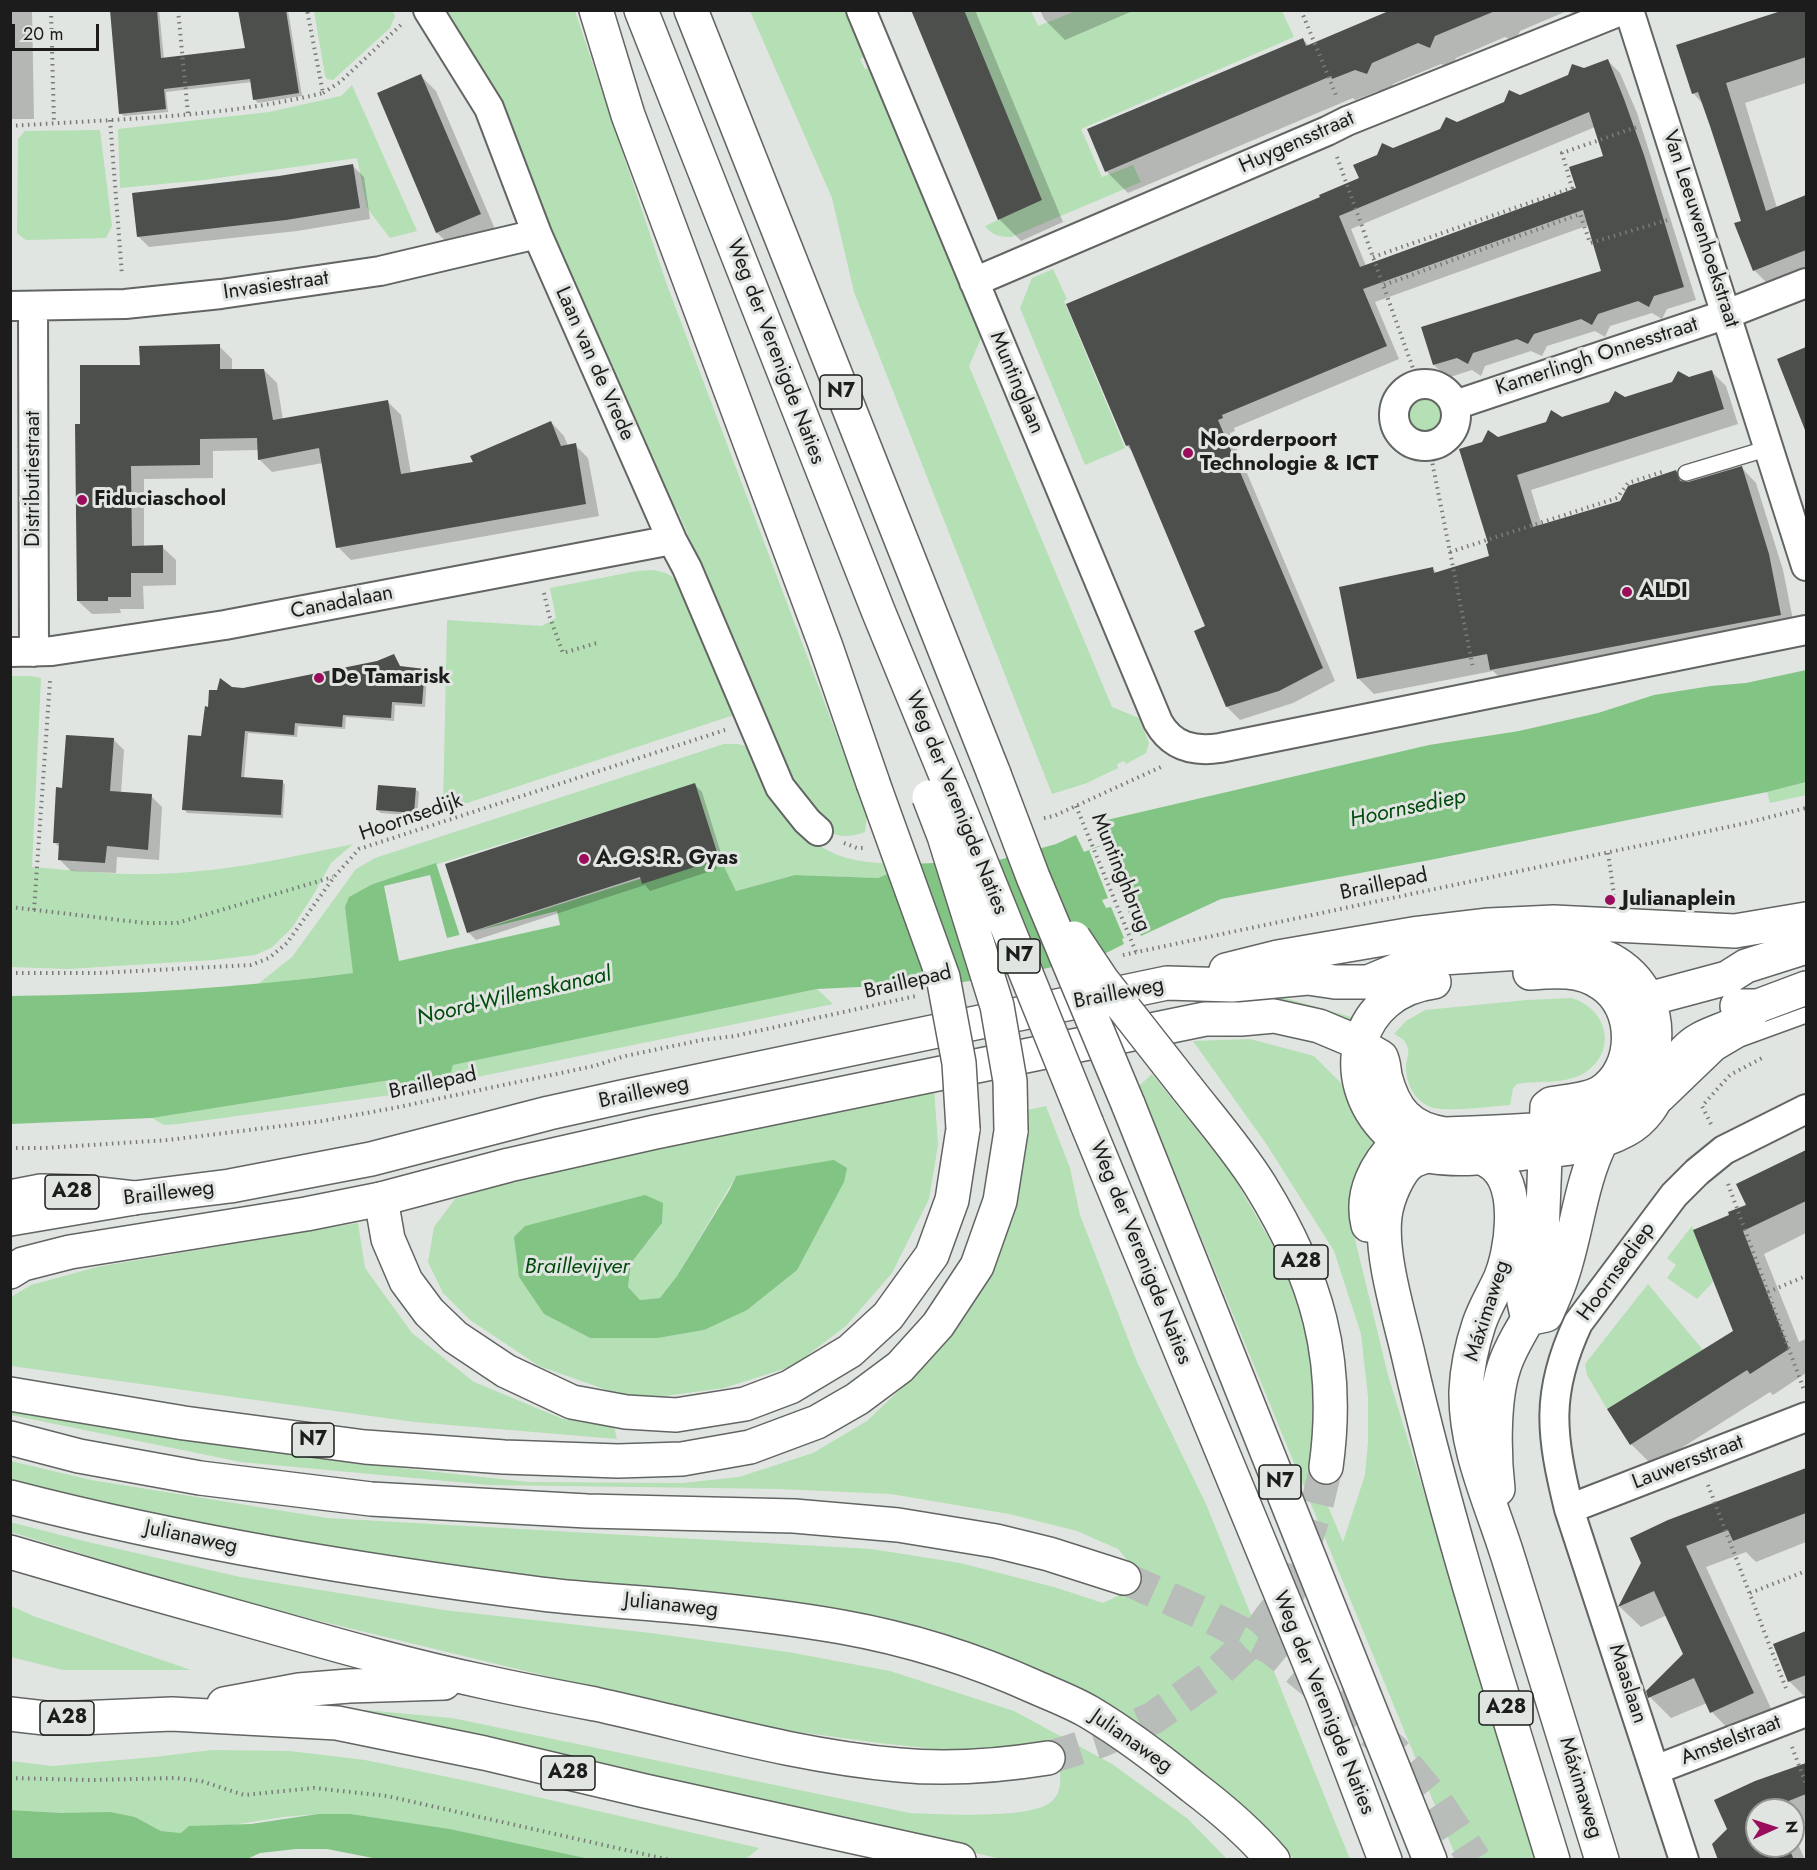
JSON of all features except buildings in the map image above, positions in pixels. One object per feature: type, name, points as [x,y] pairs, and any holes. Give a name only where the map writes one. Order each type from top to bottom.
[{"type":"main road","points":[[381,1199],[388,1239],[406,1281],[429,1311],[454,1337],[506,1371],[572,1402],[626,1413],[676,1415],[745,1404],[790,1387],[850,1351],[888,1316],[932,1255],[952,1200],[963,1129],[959,1063],[943,977],[825,644],[628,115],[596,10]]},
{"type":"main road","name":"Weg der Verenigde Naties","points":[[641,10],[874,603],[930,738],[940,792],[1087,1124],[1323,1696],[1385,1860]]},
{"type":"main road","name":"Weg der Verenigde Naties","points":[[691,10],[1033,877],[1128,1104],[1430,1860]]},
{"type":"main road","name":"N7","points":[[10,1394],[184,1423],[365,1448],[618,1461],[682,1459],[750,1447],[817,1422],[857,1399],[900,1367],[938,1325],[977,1266],[1000,1201],[1011,1131],[1010,1081],[997,1006],[944,836],[940,792]]},
{"type":"main road","name":"A28","points":[[1033,877],[1102,980],[1259,1183],[1287,1230],[1308,1277],[1322,1326],[1331,1379],[1331,1432],[1326,1467]]},
{"type":"main road","points":[[1167,983],[1278,957],[1413,934],[1488,925],[1554,922],[1735,931],[1806,919]]},
{"type":"main road","points":[[1631,990],[1656,997],[1727,978],[1746,966],[1806,947]]},
{"type":"main road","points":[[1414,1142],[1429,1132],[1569,1139],[1635,1094],[1651,1066],[1655,1037],[1652,1010],[1631,990],[1616,962],[1586,952],[1568,950],[1442,958],[1416,962],[1379,993],[1359,1046],[1358,1079],[1365,1100],[1378,1122],[1414,1142],[1444,1158],[1481,1156],[1629,1129],[1649,1110],[1662,1092],[1684,1052],[1696,1040],[1740,1021],[1758,1006],[1806,988]]},
{"type":"main road","name":"Brailleweg","points":[[10,1219],[134,1198],[230,1186],[371,1159],[549,1113],[1167,983],[1232,985],[1308,978],[1335,982],[1368,982],[1379,993]]},
{"type":"main road","name":"Máximaweg","points":[[1504,1544],[1496,1470],[1498,1399],[1504,1367],[1540,1299],[1556,1239],[1557,1202],[1569,1139],[1547,1107],[1551,1104],[1599,1093],[1616,1078],[1625,1060],[1629,1043],[1631,990]]},
{"type":"main road","points":[[1655,1037],[1692,1019],[1730,1006],[1758,1006]]},
{"type":"main road","name":"Brailleweg","points":[[10,1272],[23,1264],[101,1246],[306,1214],[381,1199],[509,1165],[655,1132],[1205,1019],[1274,1016],[1319,1026],[1350,1039],[1381,1057],[1396,1106],[1404,1116],[1414,1142]]},
{"type":"main road","name":"Brailleweg","points":[[1241,1019],[1331,1053],[1358,1079]]},
{"type":"main road","name":"A28","points":[[1414,1142],[1412,1162],[1397,1181],[1387,1201],[1384,1218],[1384,1248],[1413,1377],[1459,1556],[1552,1860]]},
{"type":"main road","name":"Máximaweg","points":[[1481,1156],[1496,1167],[1506,1180],[1512,1205],[1510,1239],[1501,1277],[1479,1323],[1470,1357],[1466,1391],[1468,1426],[1481,1483],[1504,1544],[1602,1860]]},
{"type":"main road","name":"A28","points":[[10,1197],[41,1191],[81,1192],[134,1198]]},
{"type":"main road","points":[[10,1438],[79,1456],[200,1478],[371,1499],[587,1511],[794,1516],[898,1525],[996,1541],[1049,1554],[1124,1578]]},
{"type":"main road","name":"Julianaweg","points":[[10,1497],[78,1515],[226,1545],[363,1569],[544,1594],[692,1607],[830,1625],[896,1638],[992,1668],[1089,1712],[1198,1791],[1255,1840],[1273,1860]]},
{"type":"main road","name":"A28","points":[[10,1552],[125,1587],[371,1654],[484,1682],[843,1759],[900,1766],[949,1767],[1001,1766],[1048,1758]]},
{"type":"main road","name":"A28","points":[[172,1714],[299,1690],[349,1686],[484,1682]]},
{"type":"main road","name":"A28","points":[[10,1714],[67,1718],[172,1714],[337,1723],[484,1753],[959,1860]]},
{"type":"street","name":"Muntinglaan","points":[[861,10],[1158,722],[1164,732],[1184,747]]},
{"type":"street","name":"Huygensstraat","points":[[974,282],[1337,126],[1623,10]]},
{"type":"street","name":"Van Leeuwenhoekstraat","points":[[1629,10],[1770,448],[1801,529],[1806,566]]},
{"type":"street","name":"Laan van de Vrede","points":[[418,14],[489,108],[537,234],[672,540],[687,568],[751,722]]},
{"type":"street","name":"Invasiestraat","points":[[22,306],[124,304],[221,294],[380,271],[537,234]]},
{"type":"street","name":"Kamerlingh Onnesstraat","points":[[1455,405],[1727,314],[1806,283]]},
{"type":"street","name":"Distributiestraat","points":[[22,306],[32,652]]},
{"type":"street","points":[[1430,384],[1441,388],[1455,405],[1454,427],[1448,436],[1429,446],[1409,441],[1396,425],[1396,405],[1401,395],[1409,388],[1430,384]]},
{"type":"street","name":"Canadalaan","points":[[32,652],[225,625],[672,540]]},
{"type":"street","points":[[1184,747],[1203,750],[1220,748],[1806,630]]},
{"type":"street","points":[[751,722],[780,787],[818,831]]},
{"type":"street","name":"Hoornsediep","points":[[1569,1509],[1556,1457],[1553,1423],[1560,1372],[1567,1347],[1578,1323],[1674,1195],[1696,1172],[1724,1150],[1806,1109]]},
{"type":"street","name":"Lauwersstraat","points":[[1569,1509],[1806,1418]]},
{"type":"street","name":"Maaslaan","points":[[1569,1509],[1684,1860]]},
{"type":"street","name":"Amstelstraat","points":[[1655,1770],[1795,1716]]},
{"type":"lane","points":[[1686,473],[1770,448]]},
{"type":"lane","points":[[1649,1110],[1664,1105],[1718,1052],[1732,1043],[1806,1015]]},
{"type":"path","points":[[51,10],[54,123]]},
{"type":"path","points":[[178,10],[188,114]]},
{"type":"path","points":[[307,10],[323,93]]},
{"type":"path","points":[[1301,10],[1337,126],[1373,257],[1419,385]]},
{"type":"path","points":[[10,126],[188,114],[286,102],[323,93],[340,82],[418,14]]},
{"type":"path","points":[[1373,257],[1572,188],[1562,153],[1664,118]]},
{"type":"path","points":[[110,120],[124,304]]},
{"type":"path","points":[[1384,285],[1580,214],[1590,243],[1694,212]]},
{"type":"path","points":[[1429,446],[1478,695]]},
{"type":"path","points":[[1450,552],[1617,498],[1628,483],[1677,467],[1686,473]]},
{"type":"path","points":[[538,565],[549,615],[563,653],[597,643]]},
{"type":"path","points":[[32,652],[34,910]]},
{"type":"path","name":"Hoornsedijk","points":[[10,973],[99,973],[251,964],[269,958],[287,943],[334,877],[359,849],[751,722]]},
{"type":"path","name":"Muntinghbrug","points":[[1136,952],[1076,806],[1160,767],[1173,759],[1184,747]]},
{"type":"path","name":"Braillepad","points":[[1114,957],[1608,853],[1806,808]]},
{"type":"path","points":[[1608,853],[1615,899]]},
{"type":"path","points":[[10,907],[145,923],[177,922],[334,877]]},
{"type":"path","name":"Braillepad","points":[[10,1148],[168,1140],[332,1119],[594,1066],[625,1056],[735,1036],[922,994]]},
{"type":"path","points":[[1715,1132],[1702,1106],[1730,1074],[1765,1056]]},
{"type":"path","points":[[1725,1177],[1806,1396]]},
{"type":"path","points":[[1768,1292],[1806,1276]]},
{"type":"path","points":[[1698,1459],[1795,1716],[1806,1784]]},
{"type":"path","points":[[1750,1593],[1806,1571]]},
{"type":"path","points":[[10,1778],[91,1780],[176,1778],[201,1781],[244,1795],[314,1788],[387,1796],[670,1860]]},
{"type":"shaded area","points":[[314,11],[392,11],[395,16],[390,28],[333,80],[327,79],[325,75]]},
{"type":"shaded area","points":[[441,11],[575,11],[667,285],[867,815],[865,832],[846,836],[831,833],[805,810],[677,509],[670,511]]},
{"type":"shaded area","points":[[750,11],[846,11],[866,56],[860,59],[865,69],[872,67],[982,336],[969,366],[1112,707],[1139,718],[1149,743],[1146,753],[1126,764],[1124,761],[1117,764],[1118,768],[1087,783],[1052,794],[854,292],[832,198]]},
{"type":"shaded area","points":[[962,11],[1031,11],[1038,26],[1076,11],[1282,11],[1294,37],[1081,129],[1102,177],[1133,165],[1141,182],[1007,237],[993,233],[985,226],[1042,200]]},
{"type":"shaded area","points":[[352,85],[417,231],[390,238],[367,208],[357,158],[204,180],[120,188],[118,129],[269,112],[341,96]]},
{"type":"shaded area","points":[[100,130],[112,226],[106,238],[26,240],[17,233],[18,139],[25,131]]},
{"type":"shaded area","points":[[1053,269],[1125,448],[1085,465],[1020,308],[1032,278]]},
{"type":"shaded area","points":[[1425,394],[1433,395],[1440,400],[1445,407],[1445,423],[1440,430],[1433,435],[1425,436],[1417,435],[1410,430],[1405,423],[1404,415],[1405,407],[1410,400],[1417,395]]},
{"type":"shaded area","points":[[653,570],[666,573],[680,582],[737,714],[443,811],[447,620],[542,626],[556,618],[550,588]]},
{"type":"shaded area","points":[[11,676],[41,678],[32,867],[122,874],[177,873],[253,864],[353,844],[331,863],[292,928],[271,948],[255,955],[213,960],[68,969],[11,967]]},
{"type":"shaded area","points":[[724,744],[749,747],[789,815],[815,842],[832,852],[858,861],[911,864],[878,878],[795,875],[736,891],[718,854],[695,784],[373,884],[345,907],[354,973],[258,984],[292,957],[356,869],[375,858]]},
{"type":"shaded area","points":[[1806,782],[1806,795],[1770,803],[1767,792]]},
{"type":"shaded area","points":[[817,989],[833,1004],[448,1083],[453,1065]]},
{"type":"shaded area","points":[[1285,998],[1355,1018],[1350,1030],[1195,1007],[1195,1001]]},
{"type":"shaded area","points":[[1571,998],[1583,1003],[1593,1011],[1604,1031],[1605,1042],[1602,1053],[1596,1063],[1586,1072],[1570,1079],[1517,1084],[1513,1088],[1510,1105],[1462,1109],[1434,1108],[1421,1102],[1412,1091],[1406,1071],[1408,1048],[1403,1040],[1394,1034],[1406,1021],[1425,1010]]},
{"type":"shaded area","points":[[1250,1039],[1314,1056],[1342,1084],[1378,1144],[1351,1183],[1352,1227],[1388,1375],[1433,1522],[1456,1580],[1542,1859],[1457,1859],[1139,1086],[1152,1074],[1232,1174],[1283,1263],[1309,1341],[1317,1414],[1312,1468],[1343,1542],[1365,1475],[1368,1442],[1368,1397],[1361,1334],[1334,1251],[1267,1145],[1193,1041]]},
{"type":"shaded area","points":[[398,1079],[406,1093],[178,1124],[164,1125],[152,1118]]},
{"type":"shaded area","points":[[934,1087],[938,1145],[929,1199],[892,1273],[846,1326],[793,1366],[724,1388],[635,1400],[539,1366],[470,1320],[443,1293],[428,1262],[434,1227],[455,1199],[559,1167]],"holes":[[[736,1176],[704,1330],[658,1338],[590,1338],[544,1314],[662,1223],[631,1263],[628,1287],[640,1300],[660,1298],[677,1276]]]},
{"type":"shaded area","points":[[1046,1106],[1070,1168],[1080,1215],[1137,1362],[1206,1504],[1350,1859],[1294,1859],[1266,1828],[1159,1737],[1087,1693],[964,1641],[820,1613],[550,1582],[235,1533],[11,1481],[11,1461],[91,1480],[327,1518],[871,1549],[960,1563],[1054,1587],[1103,1603],[1125,1590],[1129,1575],[1128,1561],[1118,1549],[1077,1531],[1009,1514],[891,1494],[779,1489],[489,1485],[241,1462],[11,1415],[11,1406],[235,1445],[382,1466],[528,1482],[683,1483],[739,1477],[813,1453],[867,1421],[930,1361],[973,1301],[1023,1111]]},
{"type":"shaded area","points":[[358,1223],[365,1268],[412,1333],[474,1382],[563,1419],[614,1427],[617,1439],[414,1422],[11,1366],[11,1297],[31,1285],[97,1267]]},
{"type":"shaded area","points":[[1692,1226],[1713,1282],[1697,1299],[1667,1278],[1676,1265],[1667,1258]]},
{"type":"shaded area","points":[[1648,1284],[1703,1350],[1607,1409],[1587,1375],[1585,1364]]},
{"type":"shaded area","points":[[10,1522],[240,1577],[444,1610],[651,1633],[788,1652],[890,1671],[1014,1711],[1112,1764],[1188,1819],[1227,1859],[1001,1859],[366,1717],[365,1710],[452,1718],[910,1813],[962,1815],[1026,1811],[1042,1807],[1052,1801],[1058,1793],[1060,1783],[1058,1762],[879,1743],[748,1725],[229,1599],[11,1532]]},
{"type":"shaded area","points":[[11,1606],[36,1617],[191,1670],[63,1670],[11,1657]]},
{"type":"shaded area","points":[[212,1750],[289,1751],[365,1760],[472,1782],[759,1848],[746,1859],[590,1859],[450,1829],[351,1814],[283,1817],[181,1833],[161,1831],[135,1817],[11,1810],[10,1761],[52,1766]]},
{"type":"water","name":"Noord-Willemskanaal","points":[[1806,670],[1806,782],[1767,792],[1430,860],[1221,899],[1141,936],[1139,932],[1122,939],[1124,944],[1100,956],[1039,970],[963,982],[817,989],[453,1065],[448,1083],[406,1093],[397,1079],[152,1118],[11,1124],[10,996],[182,990],[353,973],[345,907],[349,897],[373,884],[436,863],[460,936],[718,854],[736,891],[795,875],[878,878],[911,864],[999,860],[1056,844],[1076,835],[1084,852],[1106,843],[1098,822],[1429,745],[1519,731],[1598,713],[1654,695],[1746,683]]},
{"type":"water","name":"Braillevijver","points":[[834,1160],[847,1168],[844,1182],[797,1270],[747,1310],[704,1330],[658,1338],[590,1338],[544,1314],[519,1277],[514,1237],[525,1226],[645,1195],[663,1203],[662,1223],[631,1263],[628,1287],[640,1300],[660,1298],[677,1276],[736,1176]]},
{"type":"water","points":[[10,1810],[63,1813],[110,1812],[135,1817],[161,1831],[181,1833],[189,1826],[251,1824],[318,1814],[351,1814],[450,1829],[590,1859],[383,1860],[327,1849],[296,1849],[260,1853],[245,1860],[11,1859]]},
{"type":"pier","points":[[1101,846],[1120,893],[1125,892],[1129,900],[1124,902],[1137,933],[1124,938],[1111,907],[1106,908],[1102,900],[1108,898],[1089,850]]},
{"type":"pier","points":[[430,875],[447,938],[557,911],[560,925],[399,961],[384,886]]},
{"type":"tunnel","points":[[1048,1758],[1101,1741],[1153,1718],[1218,1672],[1257,1635],[1289,1592],[1315,1513],[1326,1467]]},
{"type":"tunnel","points":[[1124,1578],[1206,1615],[1271,1648],[1393,1750],[1436,1801],[1475,1860]]},
{"type":"place","name":"Noorderpoort Technologie & ICT","points":[[1188,453]]},
{"type":"place","name":"Fiduciaschool","points":[[82,500]]},
{"type":"place","name":"ALDI","points":[[1627,592]]},
{"type":"place","name":"De Tamarisk","points":[[319,678]]},
{"type":"place","name":"A.G.S.R. Gyas","points":[[584,859]]},
{"type":"place","name":"Julianaplein","points":[[1610,900]]}]
